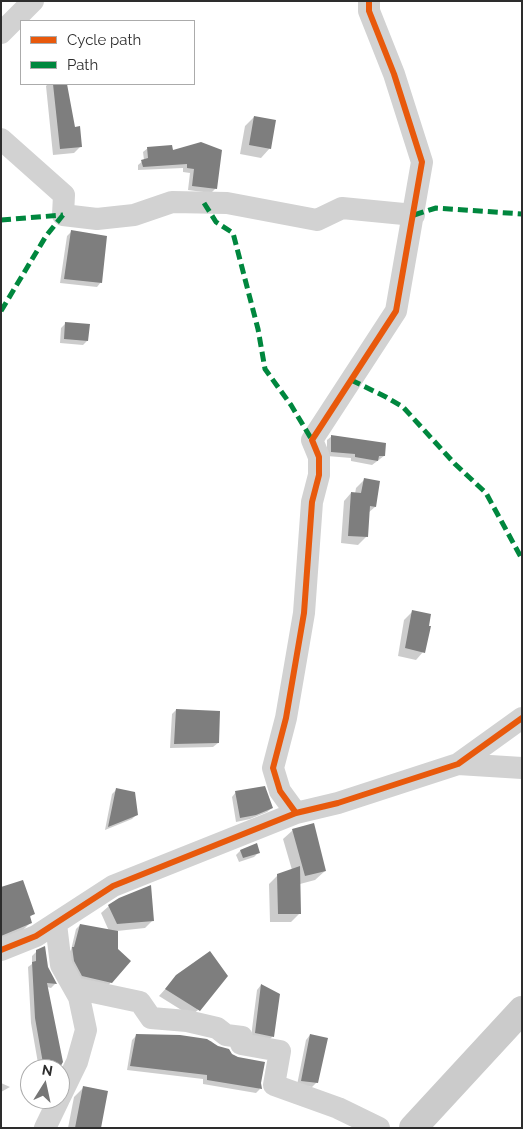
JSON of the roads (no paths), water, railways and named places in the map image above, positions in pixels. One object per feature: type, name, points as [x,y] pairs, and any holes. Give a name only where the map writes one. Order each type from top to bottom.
[{"type":"street","points":[[1,33],[33,1]]},
{"type":"street","points":[[296,813],[280,790],[273,768],[286,718],[304,613],[312,502],[319,475],[319,457],[312,440],[396,311],[422,162],[394,74],[369,11],[369,1]]},
{"type":"street","points":[[1,139],[64,195],[63,215],[97,219],[134,215],[172,202],[227,203],[317,220],[342,208],[414,215]]},
{"type":"street","points":[[1,950],[36,936],[113,886],[296,813],[338,803],[458,764],[522,718]]},
{"type":"street","points":[[458,764],[522,768]]},
{"type":"street","points":[[56,924],[61,965],[79,997],[86,1030],[77,1062],[70,1077]]},
{"type":"street","points":[[74,988],[140,1002],[151,1018],[187,1021],[217,1028],[226,1035],[242,1037],[240,1044],[280,1051],[274,1086],[338,1108],[379,1128]]},
{"type":"street","points":[[414,1128],[522,1010]]},
{"type":"street","points":[[45,1128],[54,1109]]}]
